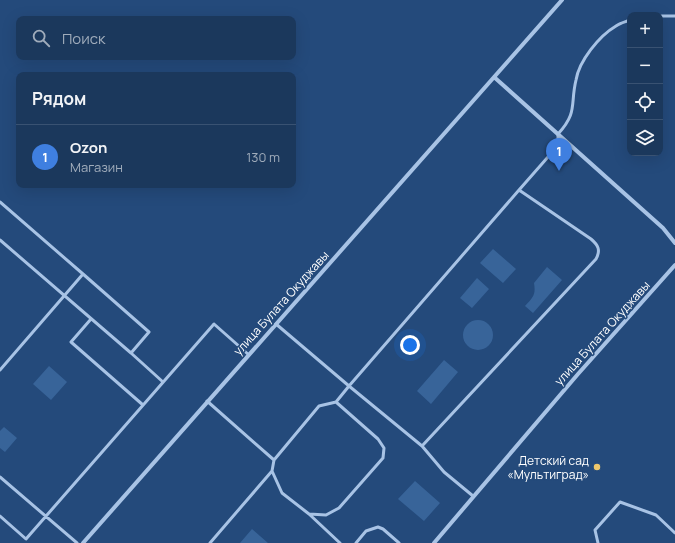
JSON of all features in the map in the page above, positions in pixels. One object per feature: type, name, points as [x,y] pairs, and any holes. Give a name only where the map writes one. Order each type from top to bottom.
[{"type":"street","name":"улица Булата Окуджавы","points":[[83,543],[562,0]]},
{"type":"street","points":[[494,77],[663,228],[675,243]]},
{"type":"street","name":"улица Булата Окуджавы","points":[[434,543],[578,374],[675,265]]},
{"type":"lane","points":[[663,16],[675,16]]},
{"type":"lane","points":[[210,543],[272,471],[274,460],[319,406],[336,402],[555,149],[558,141],[558,134],[567,124],[571,116],[576,80],[580,66],[601,37],[616,26],[627,21]]},
{"type":"lane","points":[[422,446],[591,265],[599,253],[599,248],[591,239],[519,190]]},
{"type":"lane","points":[[0,202],[149,332],[131,354]]},
{"type":"lane","points":[[0,240],[163,382]]},
{"type":"lane","points":[[0,247],[4,243]]},
{"type":"lane","points":[[0,370],[83,274]]},
{"type":"lane","points":[[91,319],[72,342],[143,405]]},
{"type":"lane","points":[[0,516],[26,539],[214,324],[249,355]]},
{"type":"lane","points":[[276,324],[422,446],[444,472],[473,496]]},
{"type":"lane","points":[[207,402],[274,460]]},
{"type":"lane","points":[[309,514],[326,515],[339,508],[383,458],[384,448],[378,439],[336,402]]},
{"type":"lane","points":[[272,471],[282,493],[309,514],[340,543]]},
{"type":"lane","points":[[0,477],[77,543]]},
{"type":"lane","points":[[598,543],[595,530],[620,502],[656,515],[675,533]]},
{"type":"lane","points":[[356,543],[366,531],[378,527],[383,529],[399,543]]},
{"type":"shaded area","points":[[493,249],[516,269],[503,283],[480,263]]},
{"type":"shaded area","points":[[547,267],[562,280],[533,313],[525,306],[533,296],[535,290],[534,283]]},
{"type":"shaded area","points":[[477,278],[489,289],[472,308],[460,298]]},
{"type":"shaded area","points":[[478,320],[484,321],[492,329],[492,341],[484,349],[478,350],[472,349],[464,341],[463,335],[464,329],[472,321]]},
{"type":"shaded area","points":[[444,360],[458,372],[431,404],[417,391]]},
{"type":"shaded area","points":[[49,366],[67,382],[51,400],[33,384]]},
{"type":"shaded area","points":[[4,427],[17,438],[5,452],[0,448],[0,431]]},
{"type":"shaded area","points":[[415,481],[440,503],[424,521],[398,499]]},
{"type":"shaded area","points":[[252,529],[268,543],[240,543]]},
{"type":"place","name":"Ozon","points":[[559,171]]},
{"type":"place","name":"Детский сад «Мультиград»","points":[[597,467]]}]
